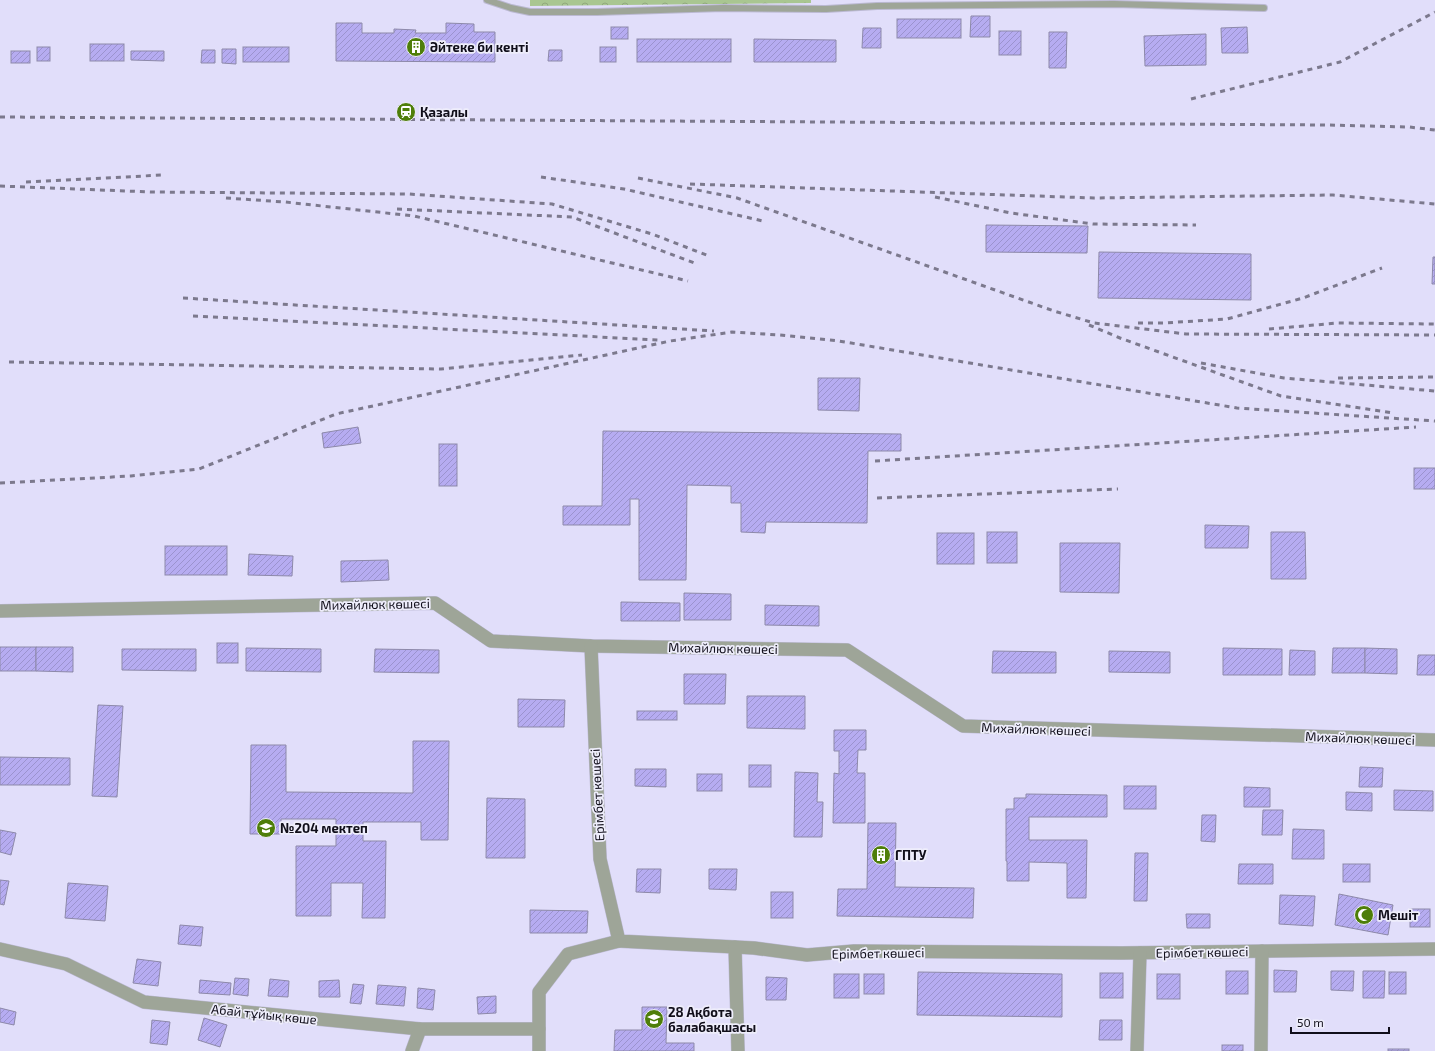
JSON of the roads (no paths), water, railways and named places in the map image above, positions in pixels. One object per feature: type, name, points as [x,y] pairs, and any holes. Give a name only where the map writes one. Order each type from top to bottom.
[{"type":"street","name":"Михайлюк көшесі","points":[[0,611],[435,603],[491,641],[591,646],[847,650],[963,726],[1435,740]]},
{"type":"street","name":"Ерімбет көшесі","points":[[591,646],[600,859],[619,941],[735,947],[807,955],[854,951],[1140,953],[1435,949]]},
{"type":"street","points":[[539,1051],[539,992],[568,954],[619,941]]},
{"type":"street","points":[[735,947],[738,1051]]},
{"type":"street","name":"Абай тұйық көше","points":[[0,949],[66,964],[144,1002],[420,1029],[539,1029]]},
{"type":"street","points":[[1261,1051],[1262,951]]},
{"type":"street","points":[[1137,1051],[1140,953]]},
{"type":"street","points":[[412,1051],[420,1029]]},
{"type":"lane","points":[[487,0],[511,8],[530,12],[597,12],[723,8],[826,9],[877,6],[1107,4],[1264,8]]},
{"type":"railway","points":[[1191,99],[1340,62],[1435,12]]},
{"type":"railway","points":[[0,117],[1326,125],[1409,127],[1435,130]]},
{"type":"railway","points":[[26,182],[163,175]]},
{"type":"railway","points":[[541,177],[624,189],[763,221]]},
{"type":"railway","points":[[638,178],[737,198],[1054,311],[1094,323],[1186,334],[1435,335]]},
{"type":"railway","points":[[690,184],[1094,198],[1333,195],[1435,204]]},
{"type":"railway","points":[[0,186],[152,192],[409,194],[552,204],[652,234],[709,256]]},
{"type":"railway","points":[[935,197],[1011,213],[1093,224],[1196,225]]},
{"type":"railway","points":[[226,198],[285,202],[414,216],[688,281]]},
{"type":"railway","points":[[397,209],[572,217],[697,264]]},
{"type":"railway","points":[[1138,323],[1227,319],[1303,298],[1382,268]]},
{"type":"railway","points":[[183,298],[714,331]]},
{"type":"railway","points":[[193,316],[658,340]]},
{"type":"railway","points":[[1269,329],[1338,323],[1435,324]]},
{"type":"railway","points":[[1089,325],[1120,338],[1281,396],[1393,413]]},
{"type":"railway","points":[[0,483],[131,476],[199,469],[336,414],[670,341],[732,332],[839,341],[1237,408],[1435,421]]},
{"type":"railway","points":[[9,362],[441,369],[582,355]]},
{"type":"railway","points":[[1201,363],[1284,378],[1435,391]]},
{"type":"railway","points":[[1338,378],[1435,377]]},
{"type":"railway","points":[[875,461],[1416,427]]},
{"type":"railway","points":[[877,498],[1118,489]]},
{"type":"place","name":"Әйтеке би кенті","points":[[416,47]]},
{"type":"place","name":"Қазалы","points":[[406,112]]},
{"type":"place","name":"№204 мектеп","points":[[266,828]]},
{"type":"place","name":"ГПТУ","points":[[881,855]]},
{"type":"place","name":"Мешіт","points":[[1364,915]]},
{"type":"place","name":"28 Ақбота балабақшасы","points":[[654,1019]]}]
